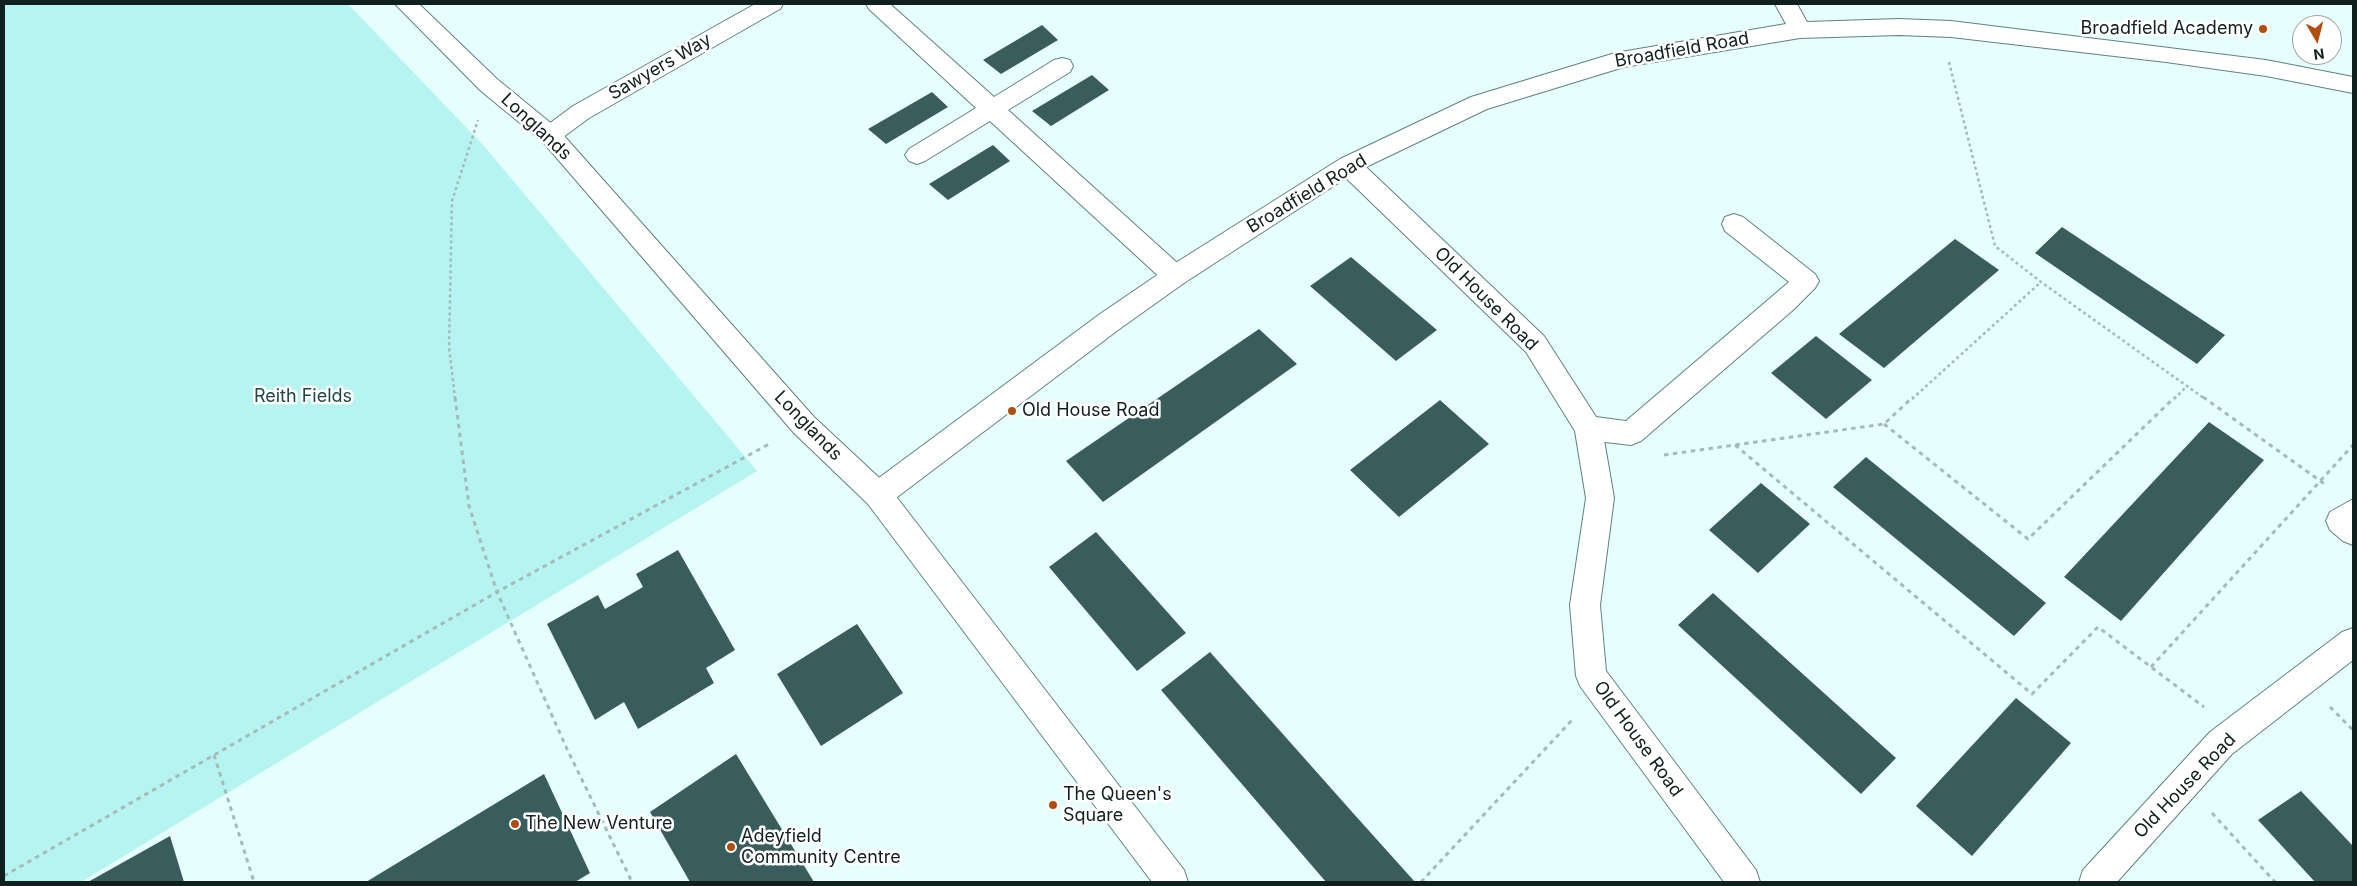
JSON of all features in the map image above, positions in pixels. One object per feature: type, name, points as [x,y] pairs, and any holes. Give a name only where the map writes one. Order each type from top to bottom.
[{"type":"street","name":"Longlands","points":[[406,4],[489,85],[550,136],[804,425],[878,495],[1172,882]]},
{"type":"street","name":"Sawyers Way","points":[[550,136],[581,112],[772,4]]},
{"type":"street","points":[[877,4],[1175,276]]},
{"type":"street","points":[[1786,4],[1800,30]]},
{"type":"street","name":"Broadfield Road","points":[[878,495],[1109,322],[1175,276],[1348,165],[1479,103],[1623,59],[1800,30],[1899,27],[1940,29],[2175,56],[2266,68],[2353,85]]},
{"type":"street","points":[[917,155],[1062,66]]},
{"type":"street","name":"Old House Road","points":[[1348,165],[1535,344],[1588,428],[1600,498],[1584,605],[1591,676],[1744,882]]},
{"type":"street","points":[[1588,428],[1631,433],[1784,303],[1806,281],[1734,224]]},
{"type":"street","points":[[2353,512],[2340,520],[2353,532]]},
{"type":"street","name":"Old House Road","points":[[2095,882],[2221,744],[2353,642]]},
{"type":"path","points":[[1940,29],[1996,246],[2041,282],[2329,487]]},
{"type":"path","points":[[489,85],[452,201],[449,347],[469,506],[497,592],[567,749],[632,882]]},
{"type":"path","points":[[1660,456],[1884,424],[2041,282]]},
{"type":"path","points":[[1884,424],[2028,539],[2187,386]]},
{"type":"path","points":[[4,876],[497,592],[804,425]]},
{"type":"path","points":[[1735,445],[2032,694],[2098,627],[2212,713]]},
{"type":"path","points":[[2151,667],[2353,446]]},
{"type":"path","points":[[1421,882],[1585,707],[1610,701]]},
{"type":"path","points":[[214,755],[254,882]]},
{"type":"path","points":[[2185,782],[2275,882]]},
{"type":"green space","name":"Reith Fields","points":[[4,4],[348,4],[484,146],[757,471],[81,882],[4,882]]},
{"type":"building","points":[[1042,25],[1058,40],[1001,74],[983,60]]},
{"type":"building","points":[[1092,75],[1109,90],[1051,126],[1032,111]]},
{"type":"building","points":[[932,92],[948,107],[886,144],[868,129]]},
{"type":"building","points":[[993,145],[1010,161],[948,200],[929,184]]},
{"type":"building","points":[[2062,227],[2225,335],[2197,364],[2035,253]]},
{"type":"building","points":[[1955,239],[1999,270],[1884,368],[1839,334]]},
{"type":"building","points":[[1351,257],[1437,330],[1396,361],[1310,286]]},
{"type":"building","points":[[1259,329],[1297,364],[1103,502],[1066,461]]},
{"type":"building","points":[[1816,336],[1872,380],[1826,419],[1771,373]]},
{"type":"building","points":[[1440,400],[1489,444],[1399,517],[1350,470]]},
{"type":"building","points":[[2209,422],[2264,460],[2121,621],[2064,577]]},
{"type":"building","points":[[1866,457],[2046,603],[2014,636],[1833,487]]},
{"type":"building","points":[[1761,483],[1810,524],[1758,573],[1709,530]]},
{"type":"building","points":[[1096,532],[1186,633],[1137,671],[1049,567]]},
{"type":"building","points":[[678,550],[735,650],[706,668],[714,683],[638,729],[624,702],[595,720],[547,624],[598,595],[605,609],[643,587],[636,574]]},
{"type":"building","points":[[1713,593],[1896,758],[1861,794],[1678,625]]},
{"type":"building","points":[[857,624],[903,693],[821,746],[777,674]]},
{"type":"building","points":[[1210,652],[1415,882],[1326,882],[1161,690]]},
{"type":"building","points":[[2016,698],[2071,743],[1972,856],[1916,806]]},
{"type":"building","name":"Adeyfield Community Centre","points":[[736,754],[814,882],[690,882],[650,812]]},
{"type":"building","name":"The New Venture","points":[[544,774],[590,873],[575,882],[366,882]]},
{"type":"building","points":[[2301,791],[2353,846],[2353,882],[2315,882],[2258,820]]},
{"type":"building","points":[[170,836],[184,882],[88,882]]},
{"type":"place","name":"Broadfield Academy","points":[[2263,29]]},
{"type":"place","name":"Old House Road","points":[[1012,411]]},
{"type":"place","name":"The Queen's Square","points":[[1053,805]]},
{"type":"place","name":"The New Venture","points":[[515,824]]},
{"type":"place","name":"Adeyfield Community Centre","points":[[731,847]]}]
